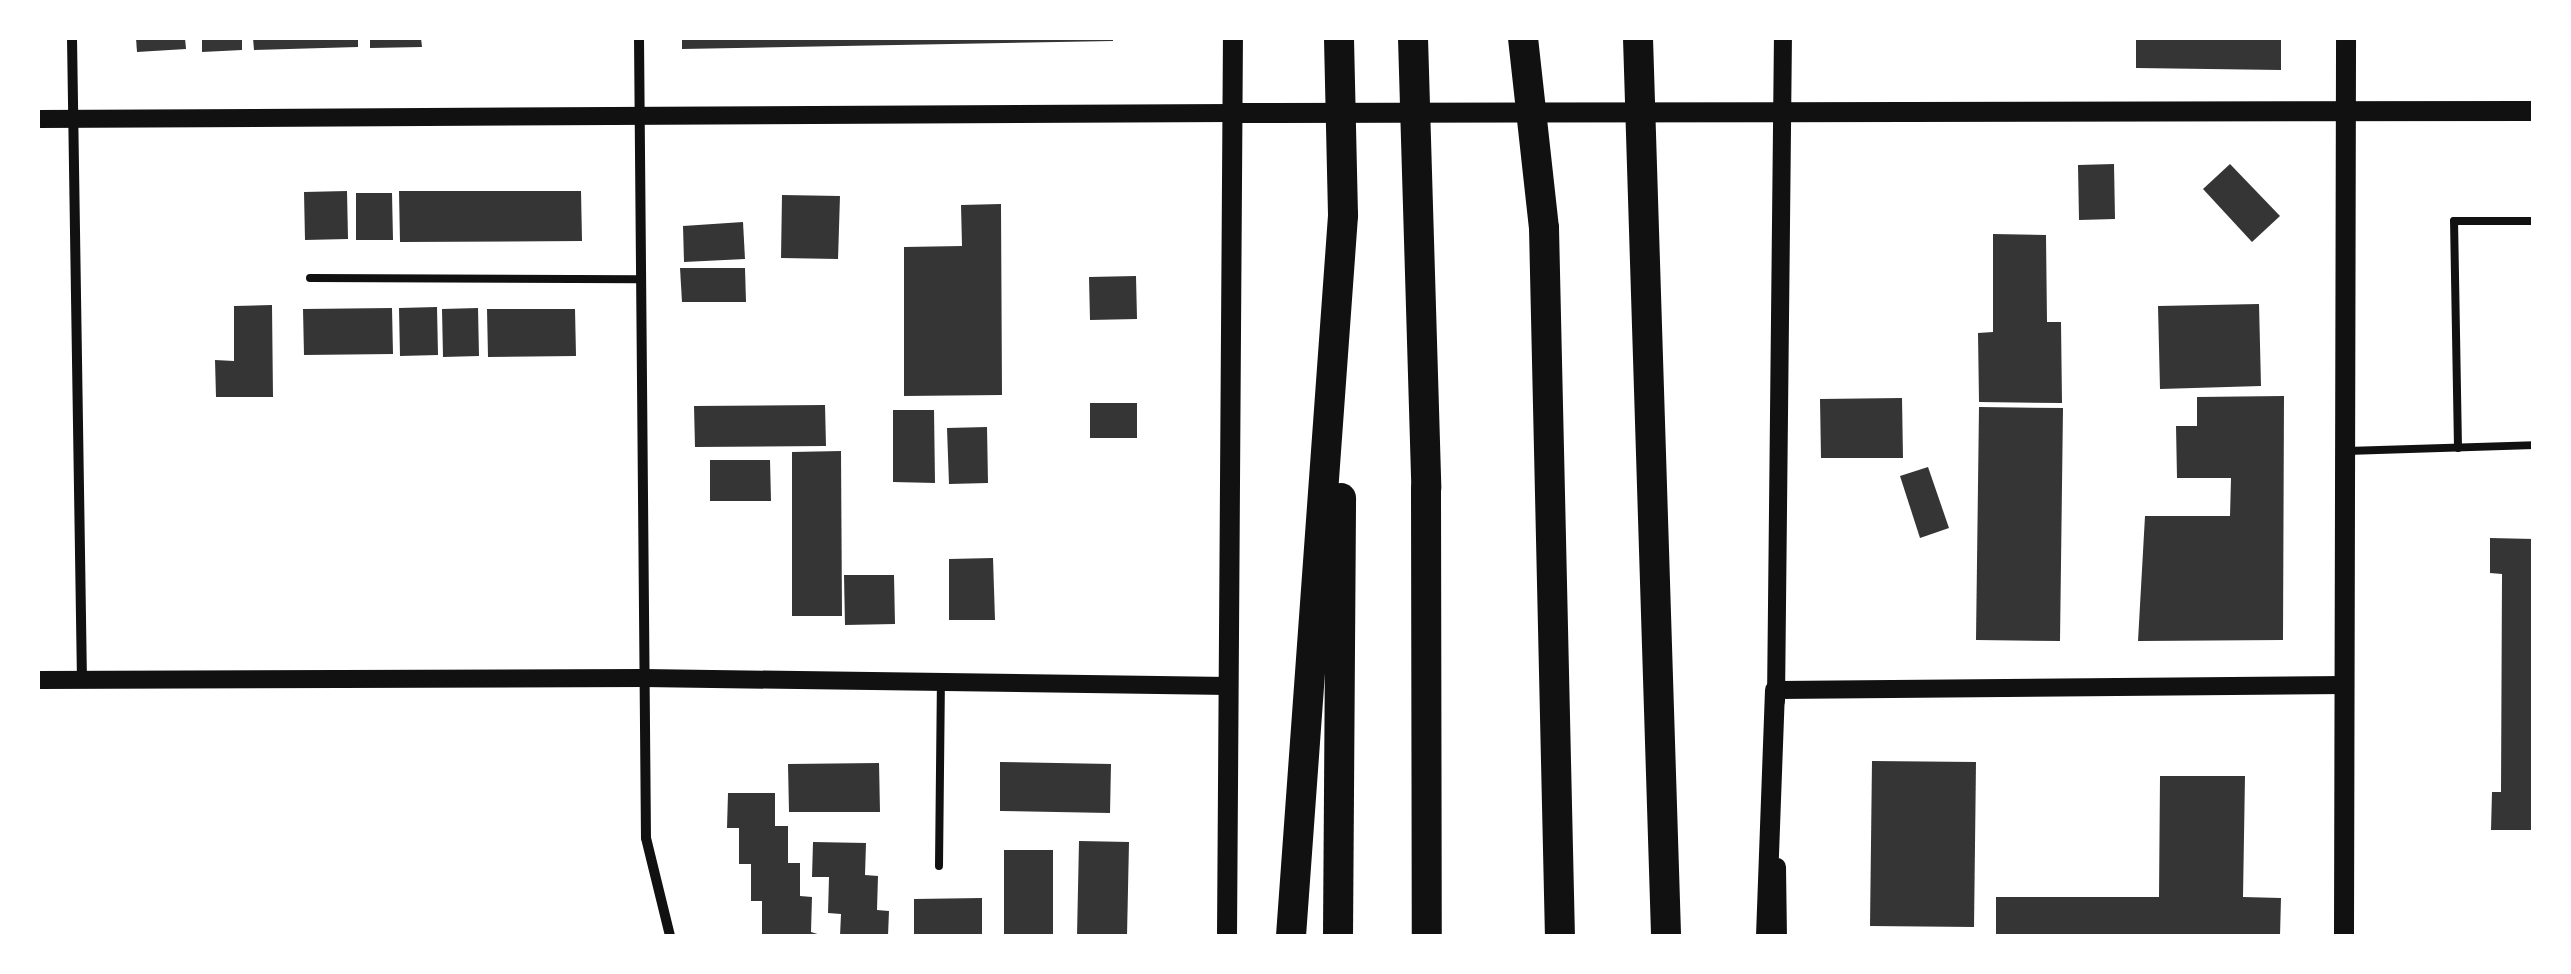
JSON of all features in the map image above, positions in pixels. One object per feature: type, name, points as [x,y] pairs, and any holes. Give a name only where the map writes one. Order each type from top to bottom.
[{"type":"highway","points":[[1338,936],[1340,38]]},
{"type":"highway","points":[[1413,38],[1426,488],[1427,936]]},
{"type":"highway","points":[[1523,38],[1544,228],[1560,936]]},
{"type":"highway","points":[[1638,38],[1666,936]]},
{"type":"highway","points":[[1292,936],[1342,214]]},
{"type":"main road","points":[[1227,936],[1232,38]]},
{"type":"main road","points":[[2344,936],[2346,38]]},
{"type":"main road","points":[[1233,113],[2534,111]]},
{"type":"main road","points":[[1766,936],[1776,690]]},
{"type":"street","points":[[72,38],[82,680]]},
{"type":"street","points":[[639,38],[646,838],[670,936]]},
{"type":"street","points":[[1778,936],[1776,690],[1783,38]]},
{"type":"street","points":[[38,118],[1233,113]]},
{"type":"street","points":[[38,680],[644,678],[1229,686]]},
{"type":"street","points":[[1776,690],[2345,686]]},
{"type":"lane","points":[[2458,448],[2454,221],[2534,222]]},
{"type":"lane","points":[[310,278],[639,279]]},
{"type":"lane","points":[[2348,452],[2534,445]]},
{"type":"lane","points":[[939,866],[941,682]]},
{"type":"building","points":[[136,38],[185,38],[186,49],[137,52]]},
{"type":"building","points":[[202,38],[242,38],[242,50],[202,52]]},
{"type":"building","points":[[253,38],[358,38],[358,47],[254,50]]},
{"type":"building","points":[[370,38],[421,38],[422,47],[370,48]]},
{"type":"building","points":[[682,38],[1113,38],[1113,41],[682,49]]},
{"type":"building","points":[[2136,38],[2281,38],[2281,70],[2136,68]]},
{"type":"building","points":[[2114,164],[2115,219],[2079,220],[2078,165]]},
{"type":"building","points":[[2230,164],[2280,216],[2252,242],[2203,189]]},
{"type":"building","points":[[347,191],[348,239],[305,240],[304,192]]},
{"type":"building","points":[[399,191],[581,191],[582,241],[400,242]]},
{"type":"building","points":[[356,193],[392,193],[393,240],[356,240]]},
{"type":"building","points":[[782,195],[840,196],[838,259],[781,258]]},
{"type":"building","points":[[1001,204],[1002,395],[904,396],[904,247],[962,246],[961,205]]},
{"type":"building","points":[[743,222],[745,259],[684,262],[683,226]]},
{"type":"building","points":[[1993,234],[2046,235],[2047,322],[2061,322],[2062,403],[1979,402],[1978,333],[1993,332]]},
{"type":"building","points":[[680,268],[745,268],[746,302],[682,302]]},
{"type":"building","points":[[1136,276],[1137,319],[1090,320],[1089,277]]},
{"type":"building","points":[[2259,304],[2261,386],[2160,389],[2158,306]]},
{"type":"building","points":[[272,305],[273,397],[216,397],[215,360],[234,361],[234,306]]},
{"type":"building","points":[[437,307],[438,355],[400,356],[399,308]]},
{"type":"building","points":[[392,308],[393,354],[304,355],[303,309]]},
{"type":"building","points":[[478,308],[479,356],[443,357],[442,309]]},
{"type":"building","points":[[487,309],[575,309],[576,356],[488,357]]},
{"type":"building","points":[[2284,396],[2283,640],[2138,641],[2145,516],[2230,516],[2231,478],[2177,478],[2176,426],[2197,426],[2197,397]]},
{"type":"building","points":[[1902,398],[1903,458],[1821,458],[1820,399]]},
{"type":"building","points":[[1090,403],[1137,403],[1137,438],[1090,438]]},
{"type":"building","points":[[825,405],[826,446],[695,447],[694,406]]},
{"type":"building","points":[[1979,407],[2063,408],[2060,641],[1976,640]]},
{"type":"building","points":[[893,410],[934,410],[935,483],[893,482]]},
{"type":"building","points":[[987,427],[988,483],[949,484],[947,428]]},
{"type":"building","points":[[841,451],[842,616],[792,616],[792,452]]},
{"type":"building","points":[[710,460],[770,460],[771,501],[710,501]]},
{"type":"building","points":[[1928,467],[1949,528],[1920,538],[1900,476]]},
{"type":"building","points":[[2490,538],[2534,539],[2534,830],[2491,830],[2492,792],[2501,792],[2502,574],[2490,573]]},
{"type":"building","points":[[993,558],[995,620],[949,620],[949,559]]},
{"type":"building","points":[[844,575],[894,575],[895,624],[845,625]]},
{"type":"building","points":[[1872,761],[1976,762],[1974,927],[1870,926]]},
{"type":"building","points":[[1000,762],[1111,764],[1110,813],[1000,811]]},
{"type":"building","points":[[879,763],[880,812],[789,812],[788,764]]},
{"type":"building","points":[[2160,776],[2245,776],[2243,897],[2281,898],[2280,936],[1996,936],[1996,897],[2159,897]]},
{"type":"building","points":[[728,793],[775,793],[775,826],[788,826],[788,863],[800,863],[800,896],[812,897],[811,932],[824,936],[762,935],[762,901],[751,901],[751,864],[739,864],[739,828],[727,828]]},
{"type":"building","points":[[1079,841],[1129,842],[1127,936],[1077,936]]},
{"type":"building","points":[[813,842],[866,843],[865,875],[878,876],[877,910],[889,911],[888,936],[840,936],[841,914],[828,913],[829,877],[812,877]]},
{"type":"building","points":[[1004,850],[1053,850],[1053,936],[1004,936]]},
{"type":"building","points":[[982,898],[982,936],[914,936],[914,899]]}]
